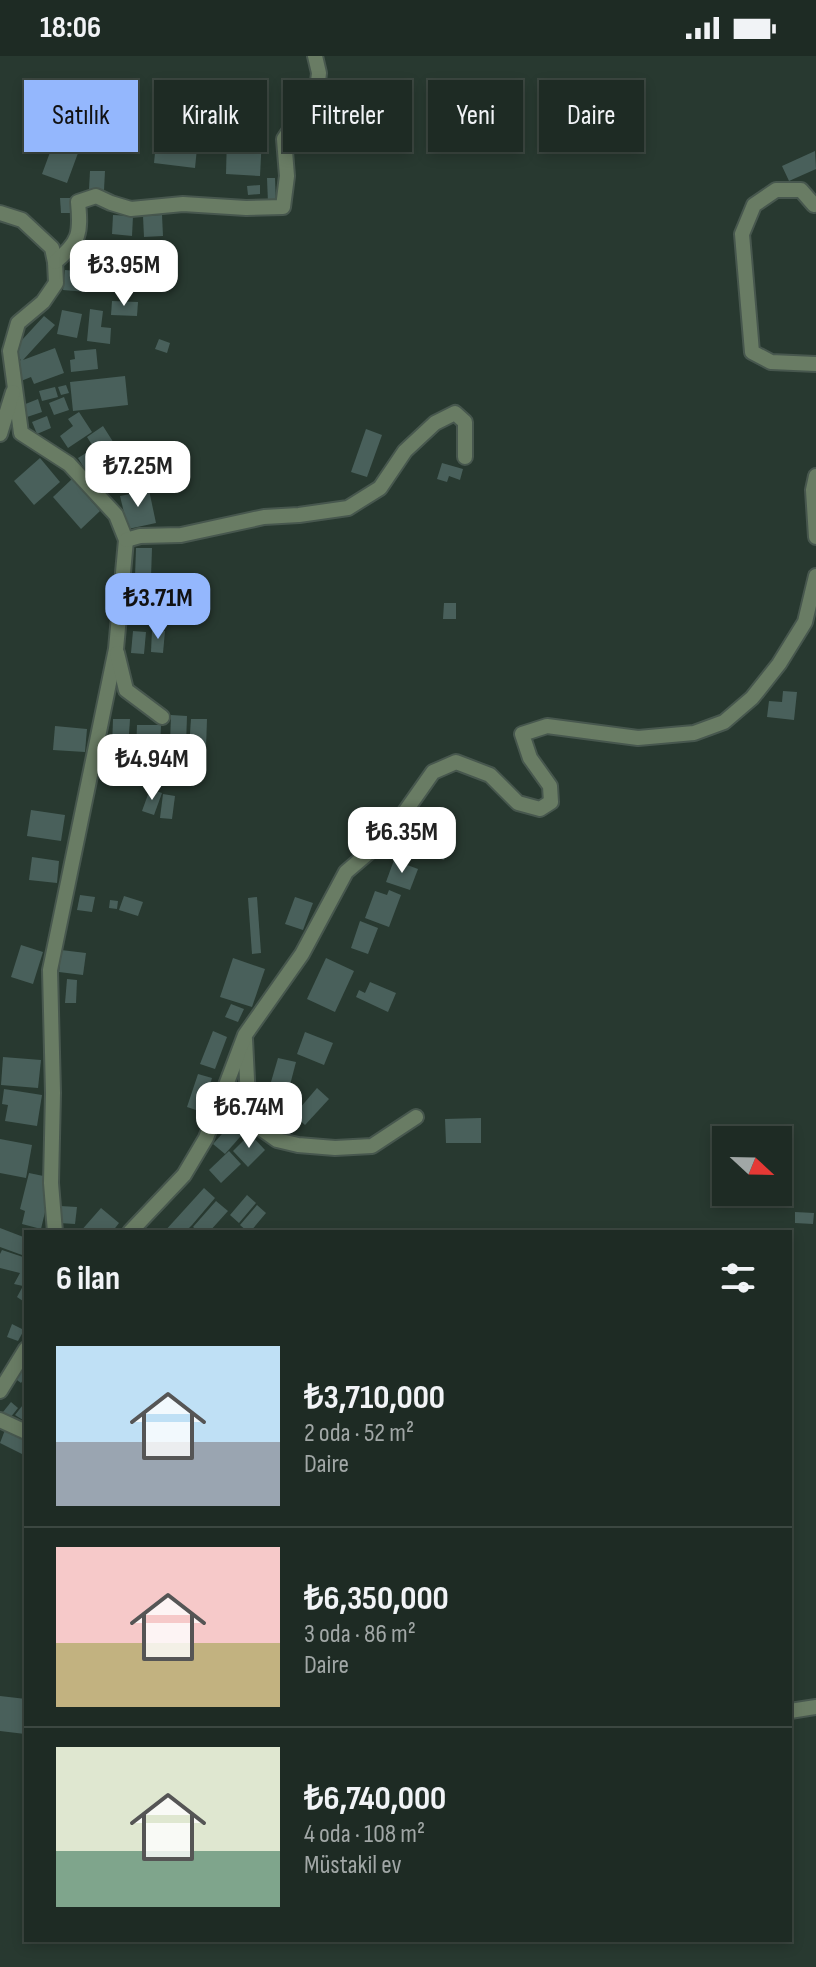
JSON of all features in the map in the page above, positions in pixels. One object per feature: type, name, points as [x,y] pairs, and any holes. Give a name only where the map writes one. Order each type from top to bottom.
[{"type":"street","points":[[55,262],[71,250],[81,228],[78,202],[96,196],[131,209],[183,204],[283,207],[287,176],[284,139],[317,90],[319,73],[315,56]]},
{"type":"street","points":[[814,205],[801,190],[776,190],[754,205],[742,234],[752,352],[771,362],[816,364]]},
{"type":"street","points":[[0,213],[22,220],[52,248],[56,283],[43,302],[18,323],[10,351],[13,392],[0,434]]},
{"type":"street","points":[[12,380],[21,433],[69,464],[116,515],[126,540],[116,649],[50,970],[53,1093],[51,1183],[55,1230]]},
{"type":"street","points":[[126,540],[140,536],[181,535],[264,517],[348,508],[380,488],[405,451],[435,423],[455,413],[465,422],[465,457]]},
{"type":"street","points":[[816,476],[813,490],[816,537]]},
{"type":"street","points":[[132,1230],[192,1163],[206,1138],[245,1035],[302,954],[346,872],[388,836],[433,772],[456,762],[490,775],[518,803],[540,809],[551,802],[550,786],[530,758],[522,734],[547,726],[638,738],[694,733],[724,722],[752,698],[779,664],[805,622],[816,576]]},
{"type":"street","points":[[116,649],[126,690],[162,717]]},
{"type":"street","points":[[245,1035],[249,1120],[277,1140],[335,1148],[372,1146],[416,1117]]},
{"type":"street","points":[[0,1390],[24,1352]]},
{"type":"street","points":[[0,1420],[24,1431]]},
{"type":"street","points":[[792,1711],[816,1707]]},
{"type":"building","points":[[815,151],[816,169],[789,181],[782,166]]},
{"type":"building","points":[[50,152],[78,153],[67,183],[42,174]]},
{"type":"building","points":[[155,152],[197,152],[195,168],[154,163]]},
{"type":"building","points":[[227,152],[261,152],[260,176],[226,174]]},
{"type":"building","points":[[90,171],[105,171],[104,190],[89,189]]},
{"type":"building","points":[[267,178],[275,178],[276,203],[268,203]]},
{"type":"building","points":[[260,185],[260,194],[248,195],[247,186]]},
{"type":"building","points":[[60,198],[71,198],[71,213],[61,213]]},
{"type":"building","points":[[113,215],[133,216],[132,236],[112,234]]},
{"type":"building","points":[[162,215],[163,236],[144,237],[143,216]]},
{"type":"building","points":[[86,247],[98,251],[94,263],[83,259]]},
{"type":"building","points":[[139,252],[160,254],[158,274],[137,273]]},
{"type":"building","points":[[65,270],[89,272],[87,292],[63,290]]},
{"type":"building","points":[[104,275],[111,277],[109,285],[101,283]]},
{"type":"building","points":[[135,280],[152,281],[151,291],[135,289]]},
{"type":"building","points":[[112,301],[138,302],[137,316],[111,315]]},
{"type":"building","points":[[90,309],[103,311],[101,327],[111,328],[110,344],[87,341]]},
{"type":"building","points":[[62,310],[82,314],[77,338],[57,334]]},
{"type":"building","points":[[44,316],[55,325],[23,360],[55,348],[64,373],[34,384],[31,377],[21,381],[15,363],[21,360],[11,352]]},
{"type":"building","points":[[159,339],[170,343],[167,353],[155,349]]},
{"type":"building","points":[[96,349],[98,369],[71,372],[70,360],[75,359],[74,351]]},
{"type":"building","points":[[125,376],[128,405],[73,411],[70,382]]},
{"type":"building","points":[[66,385],[69,393],[61,395],[58,387]]},
{"type":"building","points":[[55,387],[58,397],[42,401],[39,391]]},
{"type":"building","points":[[64,397],[69,410],[54,415],[49,403]]},
{"type":"building","points":[[38,399],[42,412],[27,417],[23,405]]},
{"type":"building","points":[[79,412],[92,432],[68,448],[60,436],[73,426],[68,419]]},
{"type":"building","points":[[47,416],[51,428],[37,434],[32,422]]},
{"type":"building","points":[[103,426],[124,459],[108,470],[102,461],[86,471],[78,458],[94,448],[87,437]]},
{"type":"building","points":[[366,429],[382,435],[367,477],[351,472]]},
{"type":"building","points":[[141,441],[144,453],[149,452],[151,462],[126,466],[123,444]]},
{"type":"building","points":[[40,458],[60,482],[34,505],[14,481]]},
{"type":"building","points":[[442,463],[463,469],[460,480],[449,476],[447,482],[437,479]]},
{"type":"building","points":[[72,479],[100,511],[81,529],[53,497]]},
{"type":"building","points":[[149,490],[156,523],[128,529],[120,496]]},
{"type":"building","points":[[136,548],[152,548],[151,577],[135,577]]},
{"type":"building","points":[[444,603],[456,603],[456,619],[443,619]]},
{"type":"building","points":[[152,630],[165,631],[163,653],[151,652]]},
{"type":"building","points":[[133,631],[146,632],[144,654],[131,653]]},
{"type":"building","points":[[783,691],[797,692],[794,720],[767,717],[769,701],[782,702]]},
{"type":"building","points":[[171,715],[187,716],[186,745],[170,744]]},
{"type":"building","points":[[113,719],[130,719],[128,749],[112,748]]},
{"type":"building","points":[[191,719],[207,719],[206,748],[189,748]]},
{"type":"building","points":[[137,725],[161,725],[160,752],[136,752]]},
{"type":"building","points":[[55,726],[87,729],[85,752],[53,750]]},
{"type":"building","points":[[150,789],[162,793],[154,815],[142,811]]},
{"type":"building","points":[[163,794],[175,796],[172,819],[160,818]]},
{"type":"building","points":[[31,810],[65,815],[61,841],[27,836]]},
{"type":"building","points":[[423,825],[447,834],[444,844],[449,846],[444,860],[415,849]]},
{"type":"building","points":[[32,857],[59,861],[57,883],[29,880]]},
{"type":"building","points":[[394,860],[418,869],[410,890],[386,882]]},
{"type":"building","points":[[389,890],[401,895],[389,927],[365,918],[375,891],[387,895]]},
{"type":"building","points":[[80,895],[95,897],[92,912],[77,910]]},
{"type":"building","points":[[124,896],[143,902],[138,916],[119,910]]},
{"type":"building","points":[[257,897],[261,953],[252,954],[248,898]]},
{"type":"building","points":[[295,897],[313,903],[303,930],[285,924]]},
{"type":"building","points":[[110,900],[118,901],[117,909],[109,908]]},
{"type":"building","points":[[360,921],[378,928],[368,954],[351,948]]},
{"type":"building","points":[[21,945],[43,952],[33,984],[11,977]]},
{"type":"building","points":[[61,950],[86,953],[83,975],[59,972]]},
{"type":"building","points":[[233,958],[265,969],[252,1007],[220,997]]},
{"type":"building","points":[[326,958],[354,971],[335,1012],[307,999]]},
{"type":"building","points":[[67,979],[77,980],[76,1003],[65,1003]]},
{"type":"building","points":[[370,982],[396,993],[388,1012],[356,997],[359,990],[365,993]]},
{"type":"building","points":[[231,1004],[244,1009],[238,1022],[225,1017]]},
{"type":"building","points":[[213,1031],[227,1037],[215,1069],[200,1064]]},
{"type":"building","points":[[305,1032],[333,1043],[324,1065],[297,1054]]},
{"type":"building","points":[[3,1057],[41,1060],[38,1088],[1,1085]]},
{"type":"building","points":[[278,1058],[296,1062],[285,1104],[266,1099]]},
{"type":"building","points":[[198,1074],[212,1078],[202,1112],[187,1107]]},
{"type":"building","points":[[317,1088],[329,1099],[305,1125],[294,1115]]},
{"type":"building","points":[[4,1089],[42,1095],[37,1126],[5,1121],[8,1105],[2,1104]]},
{"type":"building","points":[[237,1117],[248,1128],[225,1154],[213,1144]]},
{"type":"building","points":[[481,1118],[481,1143],[446,1143],[445,1119]]},
{"type":"building","points":[[250,1134],[265,1150],[248,1167],[233,1151]]},
{"type":"building","points":[[0,1139],[32,1145],[26,1178],[0,1173]]},
{"type":"building","points":[[229,1151],[241,1164],[221,1183],[209,1170]]},
{"type":"building","points":[[29,1173],[53,1178],[41,1229],[22,1224],[25,1211],[20,1209]]},
{"type":"building","points":[[204,1188],[215,1198],[187,1230],[166,1230]]},
{"type":"building","points":[[247,1195],[256,1203],[239,1223],[230,1215]]},
{"type":"building","points":[[216,1201],[228,1211],[211,1230],[193,1227]]},
{"type":"building","points":[[257,1205],[266,1213],[252,1230],[240,1225]]},
{"type":"building","points":[[60,1206],[77,1207],[75,1224],[59,1223]]},
{"type":"building","points":[[101,1208],[119,1223],[114,1230],[82,1230]]},
{"type":"building","points":[[795,1212],[814,1213],[813,1224],[795,1223]]},
{"type":"building","points":[[0,1228],[24,1237],[22,1255],[0,1247]]},
{"type":"building","points":[[2,1250],[24,1257],[24,1302],[17,1297],[23,1286],[14,1284],[20,1273],[0,1268]]},
{"type":"building","points":[[12,1324],[24,1330],[18,1341],[7,1337]]},
{"type":"building","points":[[22,1367],[24,1369],[21,1383],[13,1377]]},
{"type":"building","points":[[11,1402],[18,1408],[10,1418],[3,1412]]},
{"type":"building","points":[[24,1404],[24,1421],[15,1415]]},
{"type":"building","points":[[5,1430],[24,1439],[24,1455],[0,1443]]},
{"type":"building","points":[[0,1696],[24,1699],[24,1734],[0,1731]]}]
